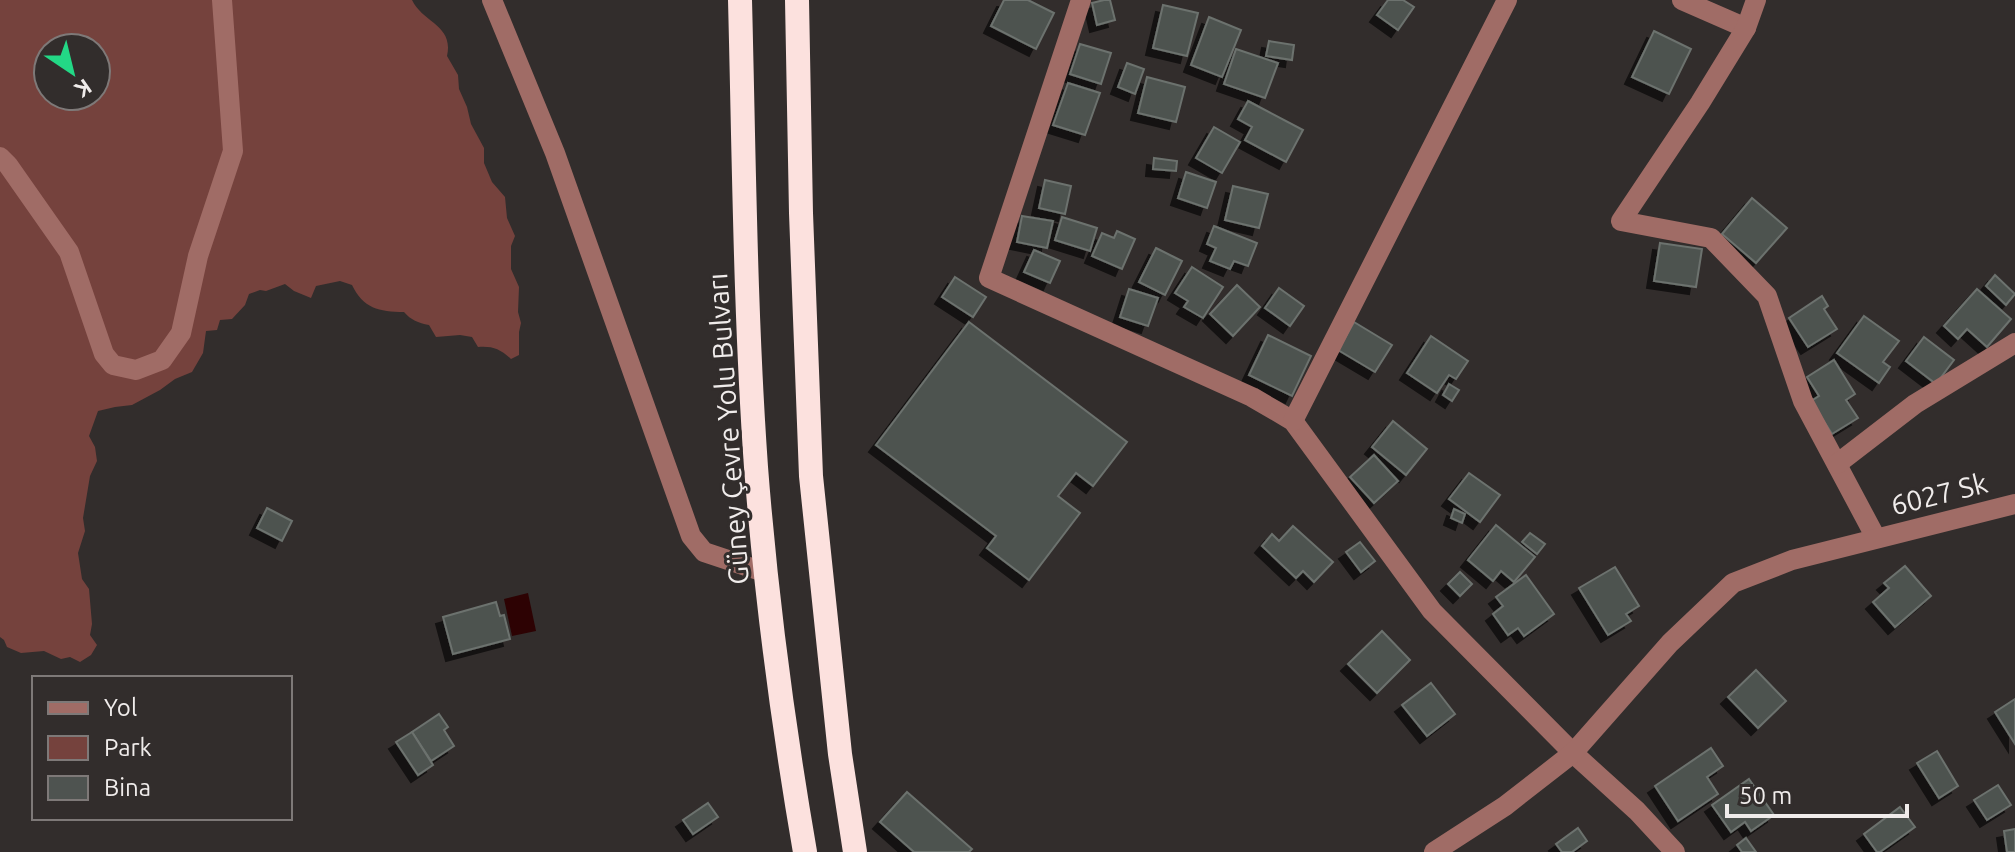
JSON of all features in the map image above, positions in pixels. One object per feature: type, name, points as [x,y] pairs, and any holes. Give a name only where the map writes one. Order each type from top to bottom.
[{"type":"highway","name":"Güney Çevre Yolu Bulvarı","points":[[740,0],[749,352],[757,469],[788,751],[805,852]]},
{"type":"highway","points":[[797,0],[811,476],[840,754],[855,852]]},
{"type":"street","points":[[0,157],[69,252],[104,354],[113,365],[136,370],[162,360],[181,333],[198,256],[233,151],[222,0]]},
{"type":"street","points":[[492,0],[555,153],[691,536],[704,552],[767,573]]},
{"type":"street","points":[[1081,0],[989,278],[1252,397],[1293,421],[1432,611],[1675,852]]},
{"type":"street","points":[[1293,421],[1507,0]]},
{"type":"street","points":[[1682,0],[1746,28]]},
{"type":"street","points":[[1756,0],[1746,28],[1621,221],[1711,238],[1767,296],[1803,401],[1876,538]]},
{"type":"street","points":[[1837,464],[1915,404],[2015,343]]},
{"type":"street","name":"6027 Sk","points":[[1434,852],[1505,806],[1573,753],[1670,643],[1733,583],[1792,560],[2015,504]]},
{"type":"green space","points":[[0,0],[412,0],[446,37],[447,56],[458,75],[459,89],[471,124],[484,148],[484,163],[492,182],[505,197],[507,218],[515,236],[511,246],[511,269],[519,287],[519,355],[511,359],[496,349],[478,347],[472,337],[436,337],[429,325],[415,321],[404,312],[373,307],[361,299],[352,285],[340,281],[316,286],[311,298],[285,284],[249,294],[245,305],[232,319],[220,320],[217,330],[206,331],[203,353],[192,372],[132,405],[98,411],[89,436],[97,461],[90,476],[83,518],[85,531],[78,553],[82,579],[89,589],[90,635],[97,645],[91,655],[80,662],[70,657],[61,659],[44,651],[21,653],[7,647],[0,637]]},
{"type":"shaded area","points":[[528,593],[536,631],[512,636],[504,599]]},
{"type":"building","points":[[1004,0],[1028,0],[1054,13],[1036,49],[991,26]]},
{"type":"building","points":[[1110,0],[1115,20],[1097,25],[1092,3]]},
{"type":"building","points":[[1388,0],[1403,0],[1414,7],[1398,30],[1377,15]]},
{"type":"building","points":[[1163,5],[1198,13],[1187,56],[1153,48]]},
{"type":"building","points":[[1209,17],[1241,30],[1222,77],[1191,65]]},
{"type":"building","points":[[1654,31],[1691,49],[1669,94],[1632,77]]},
{"type":"building","points":[[1269,41],[1294,45],[1292,60],[1266,56]]},
{"type":"building","points":[[1080,44],[1111,53],[1101,84],[1070,74]]},
{"type":"building","points":[[1236,49],[1278,63],[1265,98],[1224,84]]},
{"type":"building","points":[[1127,63],[1144,69],[1135,94],[1118,87]]},
{"type":"building","points":[[1147,77],[1185,87],[1176,122],[1138,113]]},
{"type":"building","points":[[1068,83],[1100,93],[1085,135],[1053,125]]},
{"type":"building","points":[[1248,101],[1303,130],[1286,162],[1245,140],[1252,127],[1238,119]]},
{"type":"building","points":[[1214,127],[1240,142],[1222,173],[1196,158]]},
{"type":"building","points":[[1154,158],[1177,161],[1176,171],[1153,169]]},
{"type":"building","points":[[1186,172],[1216,182],[1207,208],[1178,198]]},
{"type":"building","points":[[1045,180],[1071,186],[1065,214],[1039,208]]},
{"type":"building","points":[[1233,186],[1268,194],[1259,228],[1225,220]]},
{"type":"building","points":[[1752,198],[1787,228],[1756,263],[1722,234]]},
{"type":"building","points":[[1022,216],[1053,221],[1047,248],[1017,242]]},
{"type":"building","points":[[1062,217],[1097,228],[1090,251],[1055,240]]},
{"type":"building","points":[[1214,226],[1257,243],[1248,266],[1234,261],[1230,269],[1210,261],[1216,248],[1207,244]]},
{"type":"building","points":[[1117,231],[1135,239],[1122,269],[1092,256],[1102,233],[1114,238]]},
{"type":"building","points":[[1660,243],[1702,249],[1696,287],[1654,281]]},
{"type":"building","points":[[1156,248],[1182,261],[1165,295],[1139,282]]},
{"type":"building","points":[[1034,250],[1060,261],[1050,283],[1024,272]]},
{"type":"building","points":[[1192,267],[1223,287],[1203,318],[1184,307],[1188,301],[1175,293]]},
{"type":"building","points":[[1995,275],[2015,294],[2006,305],[1986,286]]},
{"type":"building","points":[[955,277],[986,297],[973,317],[942,297]]},
{"type":"building","points":[[1237,285],[1260,307],[1233,336],[1210,314]]},
{"type":"building","points":[[1279,288],[1304,306],[1290,326],[1265,308]]},
{"type":"building","points":[[1129,289],[1158,298],[1148,326],[1120,317]]},
{"type":"building","points":[[1977,289],[2011,319],[1987,347],[1967,329],[1958,339],[1944,326]]},
{"type":"building","points":[[1822,296],[1828,306],[1824,309],[1837,329],[1808,347],[1789,318]]},
{"type":"building","points":[[1864,316],[1899,341],[1883,362],[1890,367],[1879,383],[1837,353]]},
{"type":"building","points":[[969,322],[1127,442],[1093,486],[1076,473],[1058,496],[1080,513],[1029,580],[987,548],[996,536],[876,445]]},
{"type":"building","points":[[1354,322],[1392,345],[1375,372],[1338,350]]},
{"type":"building","points":[[1268,335],[1311,356],[1292,396],[1249,375]]},
{"type":"building","points":[[1431,336],[1468,361],[1456,379],[1449,375],[1437,393],[1407,373]]},
{"type":"building","points":[[1924,337],[1954,360],[1936,384],[1906,361]]},
{"type":"building","points":[[1834,360],[1855,394],[1846,400],[1858,418],[1832,434],[1811,401],[1819,396],[1807,377]]},
{"type":"building","points":[[1449,384],[1459,390],[1452,401],[1443,395]]},
{"type":"building","points":[[1393,421],[1427,449],[1406,475],[1372,447]]},
{"type":"building","points":[[1374,455],[1398,481],[1374,503],[1350,477]]},
{"type":"building","points":[[1469,473],[1500,495],[1480,522],[1449,499]]},
{"type":"building","points":[[267,508],[292,521],[282,541],[257,528]]},
{"type":"building","points":[[1454,509],[1465,514],[1462,523],[1451,518]]},
{"type":"building","points":[[1496,525],[1535,557],[1514,582],[1501,571],[1493,581],[1468,560]]},
{"type":"building","points":[[1293,526],[1333,562],[1314,582],[1303,571],[1296,578],[1262,546],[1272,534],[1279,541]]},
{"type":"building","points":[[1530,533],[1545,544],[1537,554],[1522,542]]},
{"type":"building","points":[[1360,542],[1375,561],[1361,572],[1346,552]]},
{"type":"building","points":[[1905,566],[1931,596],[1895,627],[1873,602],[1889,588],[1884,583]]},
{"type":"building","points":[[1615,567],[1639,606],[1626,614],[1631,621],[1608,635],[1579,588]]},
{"type":"building","points":[[1460,572],[1472,584],[1460,596],[1448,584]]},
{"type":"building","points":[[1526,575],[1554,614],[1524,636],[1518,628],[1508,635],[1493,614],[1503,606],[1496,597]]},
{"type":"building","points":[[496,602],[500,616],[504,615],[510,639],[453,654],[443,617]]},
{"type":"building","points":[[1382,631],[1410,660],[1377,693],[1348,664]]},
{"type":"building","points":[[1756,670],[1786,701],[1758,728],[1728,697]]},
{"type":"building","points":[[1431,683],[1455,714],[1427,736],[1402,705]]},
{"type":"building","points":[[2015,699],[2015,744],[1995,712]]},
{"type":"building","points":[[439,714],[448,727],[444,730],[454,746],[431,761],[412,732]]},
{"type":"building","points":[[412,732],[433,765],[418,775],[396,742]]},
{"type":"building","points":[[1711,748],[1723,766],[1707,777],[1718,794],[1678,821],[1655,786]]},
{"type":"building","points":[[1937,751],[1958,786],[1939,798],[1917,763]]},
{"type":"building","points":[[1749,779],[1774,815],[1751,831],[1745,822],[1731,832],[1712,805]]},
{"type":"building","points":[[1998,785],[2011,805],[1987,820],[1974,800]]},
{"type":"building","points":[[907,792],[972,849],[969,852],[914,852],[880,822]]},
{"type":"building","points":[[708,803],[718,817],[693,834],[683,820]]},
{"type":"building","points":[[1900,807],[1915,827],[1877,852],[1864,834]]},
{"type":"building","points":[[1578,828],[1587,841],[1572,852],[1562,852],[1556,844]]},
{"type":"building","points":[[2015,829],[2015,852],[2007,852],[2004,831]]},
{"type":"building","points":[[1746,838],[1756,852],[1742,852],[1737,845]]}]
